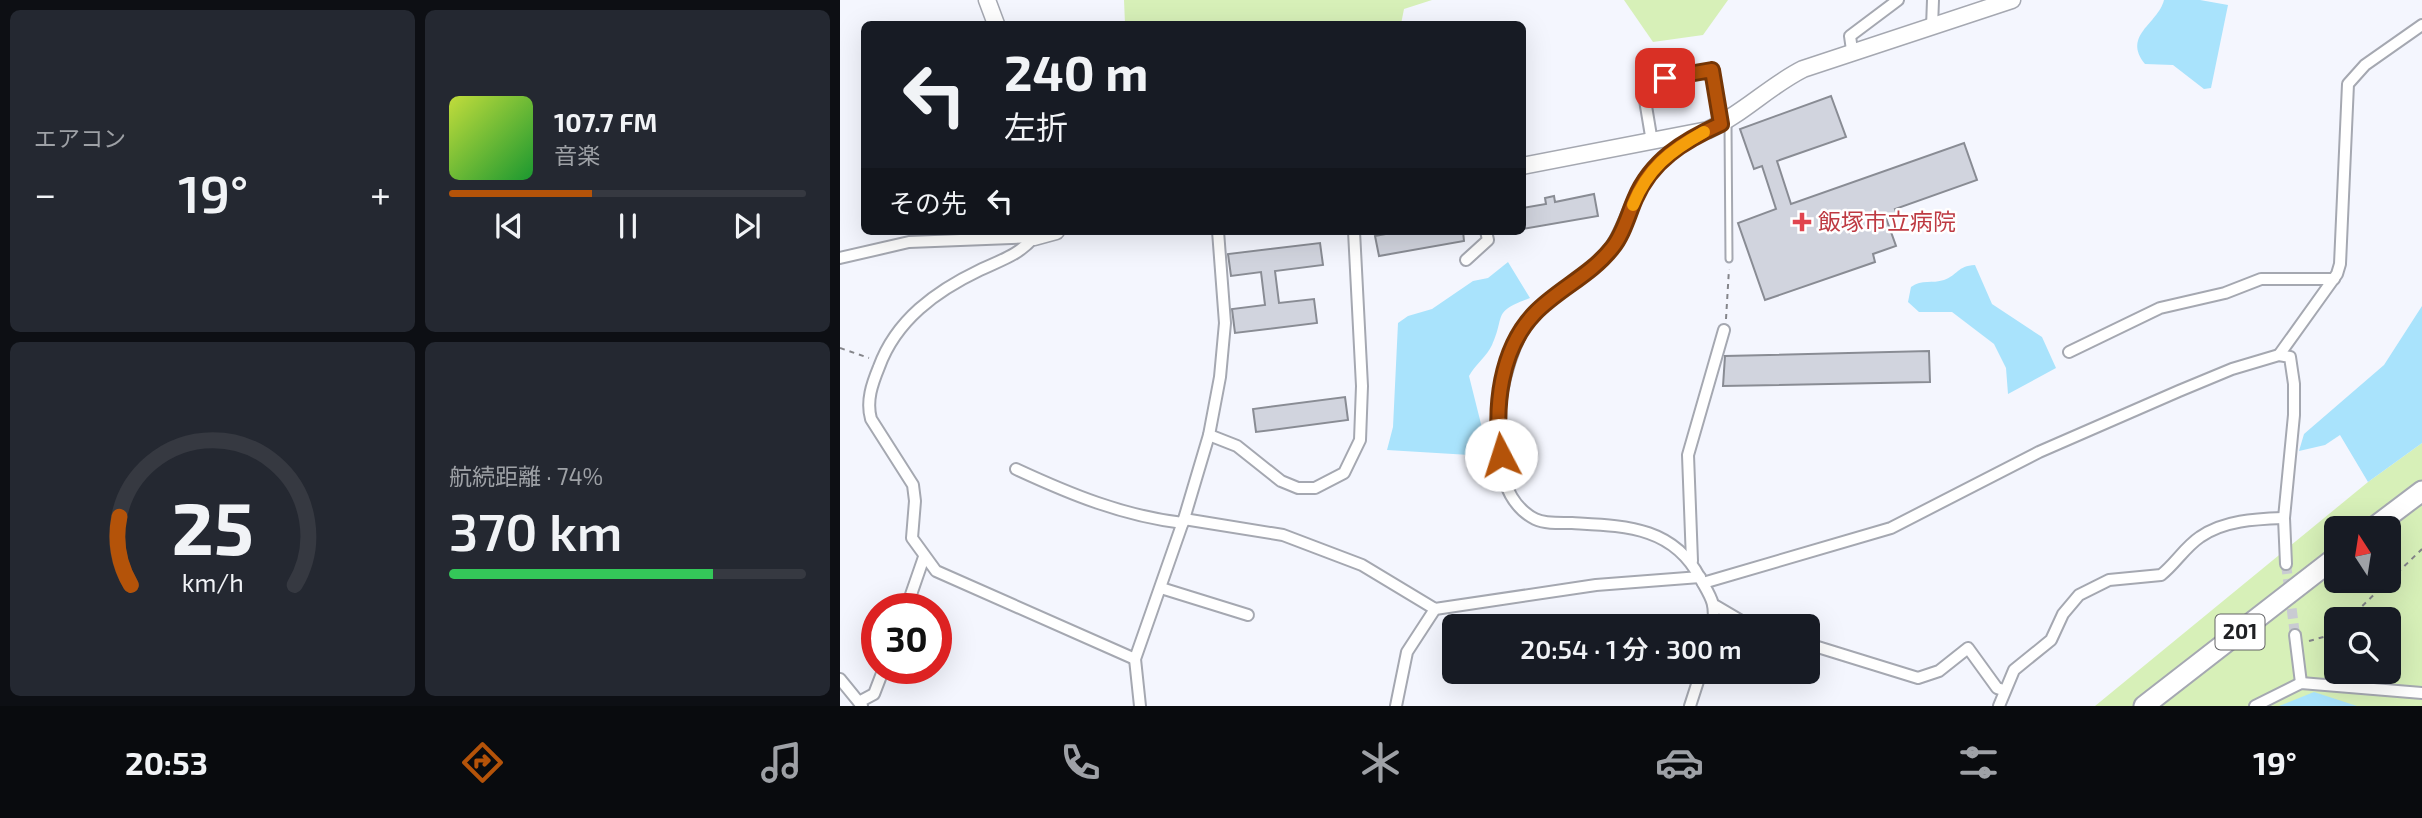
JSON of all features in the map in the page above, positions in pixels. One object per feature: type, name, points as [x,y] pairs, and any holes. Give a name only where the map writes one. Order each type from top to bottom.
[{"type":"highway","points":[[2389,516],[2422,491]]},
{"type":"highway","name":"201","points":[[2144,706],[2324,566]]},
{"type":"street","points":[[988,0],[995,21]]},
{"type":"street","points":[[1852,50],[1850,36],[1898,0]]},
{"type":"street","points":[[1932,27],[1933,0]]},
{"type":"street","points":[[1692,561],[1657,535],[1631,527],[1537,521],[1521,510],[1511,496],[1505,480],[1497,429],[1501,386],[1516,339],[1534,313],[1584,276],[1614,247],[1649,172],[1668,153],[1719,125],[1779,81],[1852,50],[2012,0]]},
{"type":"street","points":[[2279,355],[2333,279],[2340,264],[2348,83],[2365,65],[2422,26]]},
{"type":"street","points":[[1652,142],[1642,82],[1712,70],[1719,125]]},
{"type":"street","points":[[1526,165],[1652,142],[1719,125]]},
{"type":"street","points":[[840,258],[909,242],[1018,235]]},
{"type":"street","points":[[1033,235],[1019,253],[948,286],[933,297],[891,339],[879,365],[868,407],[871,419],[913,485],[915,501],[912,538],[936,571],[1135,659]]},
{"type":"street","points":[[1140,706],[1135,659],[1184,521],[1209,435],[1220,377],[1225,323],[1218,235]]},
{"type":"street","points":[[1209,435],[1237,446],[1281,481],[1298,488],[1315,488],[1344,473],[1360,440],[1362,386],[1354,235]]},
{"type":"street","points":[[1466,260],[1488,240],[1487,235]]},
{"type":"street","points":[[2069,352],[2160,308],[2225,293],[2261,279],[2333,279]]},
{"type":"street","points":[[1724,330],[1688,455],[1692,561],[1716,606],[1730,614]]},
{"type":"street","points":[[1016,469],[1071,494],[1119,511],[1283,536],[1362,565],[1435,609],[1596,584],[1701,580],[1891,528],[2039,452],[2232,369],[2279,355],[2290,357],[2294,384],[2284,518],[2286,564]]},
{"type":"street","points":[[1999,706],[2003,690],[2014,670],[2051,640],[2063,614],[2079,595],[2109,580],[2161,575],[2199,537],[2210,531],[2245,519],[2284,518]]},
{"type":"street","points":[[912,593],[925,557]]},
{"type":"street","points":[[1161,588],[1248,615]]},
{"type":"street","points":[[1715,614],[1716,606]]},
{"type":"street","points":[[1396,706],[1407,652],[1435,609]]},
{"type":"street","points":[[2296,639],[2301,683]]},
{"type":"street","points":[[1820,648],[1918,678],[1939,671],[1968,648],[1997,688],[2003,690]]},
{"type":"street","points":[[840,679],[860,704],[874,694],[878,684]]},
{"type":"street","points":[[2255,706],[2301,683],[2422,693]]},
{"type":"street","points":[[1690,706],[1697,684]]},
{"type":"lane","points":[[1719,125],[1729,259]]},
{"type":"path","points":[[1724,330],[1730,298],[1729,259]]},
{"type":"path","points":[[840,348],[879,365]]},
{"type":"path","points":[[2401,569],[2422,549]]},
{"type":"path","points":[[2362,607],[2376,593]]},
{"type":"path","points":[[2296,639],[2324,636]]},
{"type":"green space","points":[[1124,0],[1432,0],[1404,9],[1402,21],[1125,21]]},
{"type":"green space","points":[[1624,0],[1728,0],[1703,35],[1653,42]]},
{"type":"green space","points":[[2422,443],[2422,706],[2095,706],[2324,518],[2324,593],[2401,593],[2401,516],[2327,516]]},
{"type":"water","points":[[2164,0],[2200,0],[2228,5],[2211,88],[2204,89],[2173,65],[2145,64],[2139,54],[2139,37]]},
{"type":"water","points":[[1508,262],[1530,298],[1505,311],[1490,349],[1469,376],[1486,444],[1486,456],[1387,450],[1393,427],[1398,323],[1408,316],[1432,309],[1473,281],[1488,278]]},
{"type":"water","points":[[1975,265],[1992,304],[2042,337],[2056,368],[2008,394],[2006,368],[1994,344],[1952,312],[1919,312],[1908,302],[1911,287],[1923,282],[1944,280],[1965,267]]},
{"type":"water","points":[[2422,306],[2422,443],[2368,482],[2340,435],[2325,445],[2299,451],[2304,434],[2384,365]]},
{"type":"water","points":[[2314,692],[2357,706],[2279,706]]},
{"type":"building","points":[[1831,96],[1846,137],[1777,161],[1791,204],[1964,143],[1977,180],[1895,209],[1897,214],[1886,218],[1896,246],[1873,254],[1875,262],[1765,300],[1738,223],[1776,209],[1762,166],[1754,169],[1740,129]]},
{"type":"building","points":[[1594,194],[1598,216],[1526,228],[1526,207],[1546,204],[1545,198],[1554,196],[1555,202]]},
{"type":"building","points":[[1463,235],[1464,241],[1379,256],[1375,236]]},
{"type":"building","points":[[1320,243],[1323,265],[1275,271],[1279,303],[1314,299],[1317,323],[1235,333],[1232,309],[1265,305],[1261,272],[1231,276],[1228,254]]},
{"type":"building","points":[[1929,351],[1930,382],[1723,386],[1725,356]]},
{"type":"building","points":[[1345,397],[1348,420],[1256,432],[1253,409]]},
{"type":"tunnel","points":[[2286,564],[2295,635]]},
{"type":"slow traffic","points":[[1633,205],[1649,172],[1668,153],[1704,132]]},
{"type":"place","name":"飯塚市立病院","points":[[1802,222]]},
{"type":"route","points":[[1501,455],[1497,429],[1501,386],[1516,339],[1534,313],[1584,276],[1614,247],[1649,172],[1668,153],[1721,124],[1712,70],[1665,78]]}]
